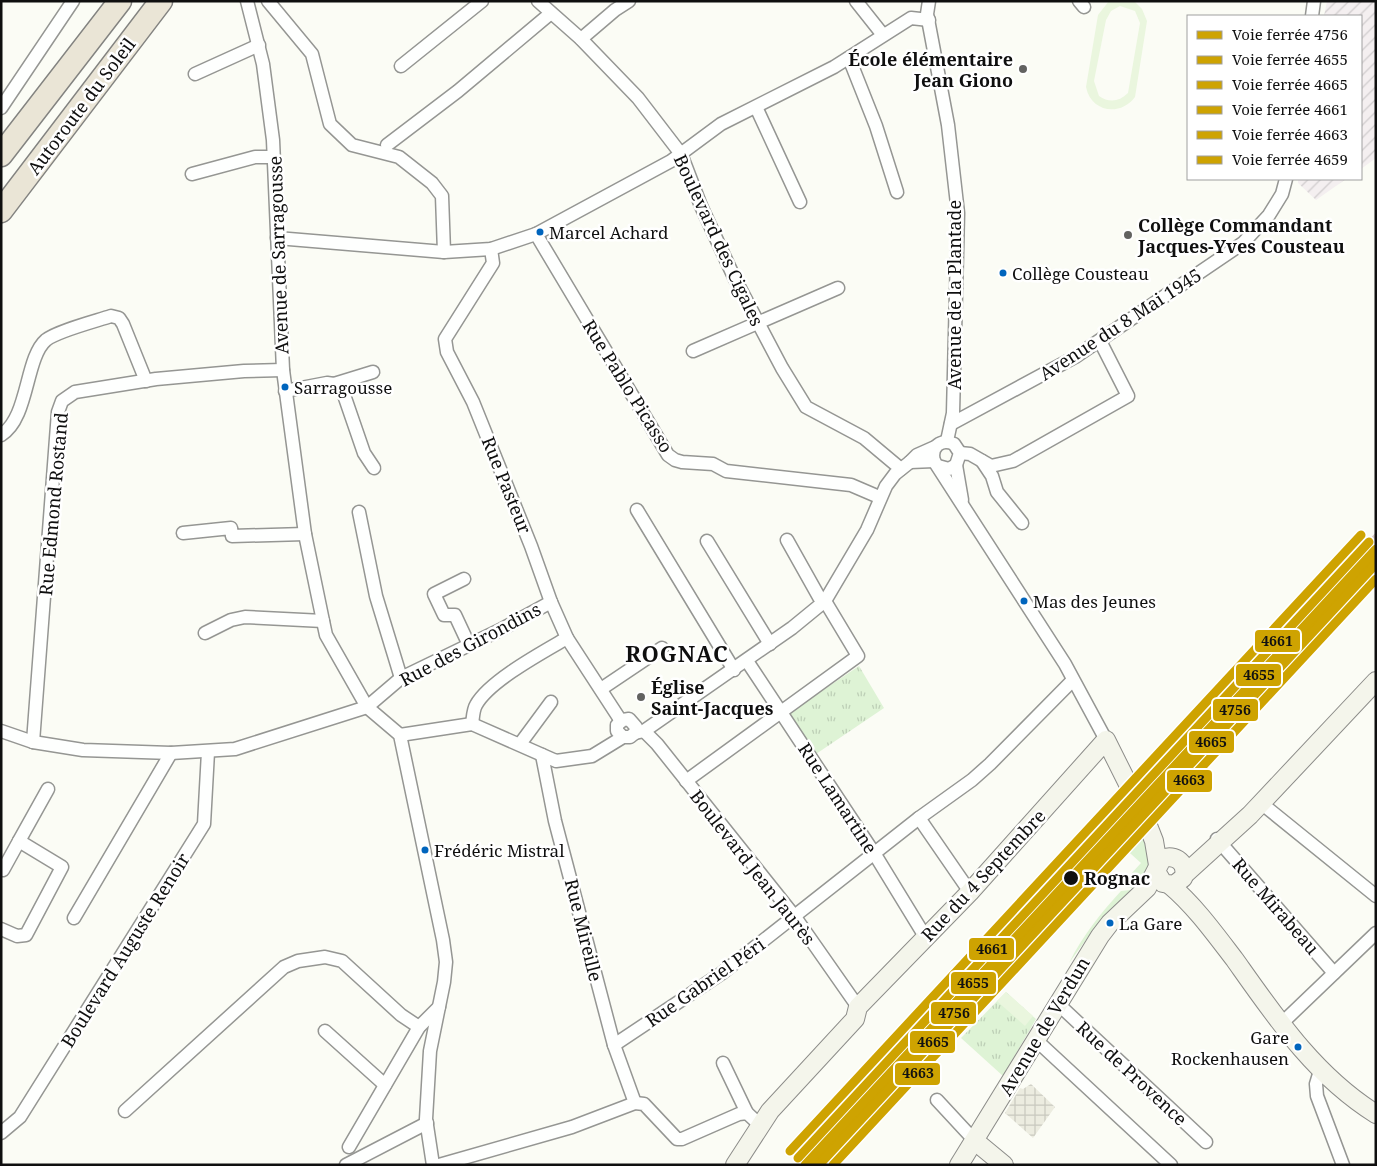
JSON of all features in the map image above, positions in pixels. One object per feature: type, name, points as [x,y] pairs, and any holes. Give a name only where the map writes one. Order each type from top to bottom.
[{"type":"highway","name":"Autoroute du Soleil","points":[[1,154],[120,1]]},
{"type":"highway","name":"Autoroute du Soleil","points":[[1,211],[161,1]]},
{"type":"street","points":[[1,108],[73,1]]},
{"type":"street","name":"Avenue de Sarragousse","points":[[247,1],[263,64],[274,157],[283,370],[305,534],[326,635],[367,707]]},
{"type":"street","points":[[268,1],[312,54],[330,124],[335,131],[352,145],[398,157],[408,162],[432,183],[442,196],[445,209],[444,252]]},
{"type":"street","points":[[401,66],[482,1]]},
{"type":"street","name":"Boulevard des Cigales","points":[[538,1],[581,39],[638,98],[681,154],[706,215],[758,324],[806,407],[864,438],[906,466]]},
{"type":"street","points":[[581,39],[609,14],[629,1]]},
{"type":"street","points":[[856,1],[883,34]]},
{"type":"street","name":"Avenue de la Plantade","points":[[929,1],[928,20],[948,125],[958,213],[955,357],[951,424],[941,444]]},
{"type":"street","points":[[1312,15],[1314,1]]},
{"type":"street","points":[[387,146],[458,91],[551,13]]},
{"type":"street","points":[[277,238],[444,252],[491,249],[536,234],[681,154],[721,124],[849,58],[883,34],[911,18],[928,20]]},
{"type":"street","points":[[195,74],[259,45]]},
{"type":"street","points":[[849,58],[876,126],[897,192]]},
{"type":"street","points":[[756,107],[800,202]]},
{"type":"street","points":[[192,174],[254,157],[274,157]]},
{"type":"street","name":"Avenue du 8 Mai 1945","points":[[951,424],[1075,358],[1243,244],[1269,215],[1282,194],[1286,180]]},
{"type":"street","name":"Rue Pablo Picasso","points":[[536,234],[668,455],[675,460],[713,464],[726,471],[851,485],[877,502]]},
{"type":"street","name":"Rue Pasteur","points":[[491,249],[493,262],[445,339],[447,352],[473,402],[531,546],[551,602],[568,638],[621,721]]},
{"type":"street","points":[[693,351],[838,288]]},
{"type":"street","points":[[1,435],[15,422],[41,346],[54,336],[111,316],[119,318],[146,380]]},
{"type":"street","points":[[906,466],[936,463],[949,469],[958,459],[970,454],[991,466],[1013,461],[1128,396],[1100,341]]},
{"type":"street","name":"Rue Edmond Rostand","points":[[33,742],[58,412],[62,401],[75,392],[146,380],[244,371],[283,370]]},
{"type":"street","points":[[285,391],[327,383],[334,384],[372,372]]},
{"type":"street","points":[[334,384],[343,392],[364,454],[374,468]]},
{"type":"street","points":[[941,444],[932,453],[936,463],[1074,680],[1130,788]]},
{"type":"street","points":[[400,735],[472,724],[556,761],[592,756],[634,734],[734,670],[825,601],[867,530],[877,502],[895,474],[917,455],[941,444],[954,444],[958,459],[963,508]]},
{"type":"street","points":[[982,461],[992,476],[997,492],[1022,523]]},
{"type":"street","points":[[636,510],[734,670]]},
{"type":"street","points":[[359,512],[376,596],[401,678]]},
{"type":"street","points":[[184,533],[231,528],[232,536],[305,534]]},
{"type":"street","points":[[707,540],[770,644]]},
{"type":"street","points":[[686,781],[781,710],[858,656],[825,601],[819,597],[787,540]]},
{"type":"street","points":[[464,579],[434,594],[444,615],[455,615],[469,645]]},
{"type":"street","name":"Rue des Girondins","points":[[367,707],[401,678],[551,602]]},
{"type":"street","points":[[205,633],[231,620],[245,616],[323,621]]},
{"type":"street","points":[[472,724],[475,707],[482,696],[525,664],[568,638]]},
{"type":"street","points":[[600,689],[662,648]]},
{"type":"street","name":"Rue Lamartine","points":[[747,660],[874,853],[926,938]]},
{"type":"street","name":"Rue Gabriel Péri","points":[[614,1045],[722,973],[990,764],[1074,680]]},
{"type":"street","name":"Avenue de Verdun","points":[[959,1165],[1085,957],[1119,914],[1147,888],[1236,828],[1262,803],[1376,681]]},
{"type":"street","points":[[520,744],[551,702]]},
{"type":"street","points":[[1,731],[33,742],[83,750],[171,753],[208,752],[235,749],[367,707],[400,735],[443,940],[445,969],[430,1051],[427,1123],[433,1165]]},
{"type":"street","name":"Boulevard Jean Jaurès","points":[[621,721],[632,721],[636,727],[634,734],[686,781],[795,917],[858,1008]]},
{"type":"street","name":"Rue du 4 Septembre","points":[[735,1165],[754,1119],[770,1111],[855,1019],[858,1008],[970,892],[1106,740]]},
{"type":"street","name":"Boulevard Auguste Renoir","points":[[1,1133],[20,1117],[204,824],[208,752]]},
{"type":"street","points":[[74,918],[171,753]]},
{"type":"street","name":"Rue Mireille","points":[[542,754],[555,821],[614,1045],[635,1103]]},
{"type":"street","points":[[3,870],[48,789]]},
{"type":"street","points":[[1262,803],[1376,896]]},
{"type":"street","points":[[919,818],[970,892]]},
{"type":"street","points":[[1,929],[17,936],[26,935],[62,867],[19,841]]},
{"type":"street","name":"Rue Mirabeau","points":[[1218,841],[1334,973]]},
{"type":"street","points":[[1171,872],[1281,1024],[1320,1071],[1349,1096],[1376,1114]]},
{"type":"street","points":[[1281,1024],[1376,933]]},
{"type":"street","points":[[125,1112],[284,967],[298,961],[325,957],[342,961],[401,1015],[419,1027]]},
{"type":"street","name":"Rue de Provence","points":[[1058,1003],[1206,1142]]},
{"type":"street","points":[[349,1146],[419,1027],[439,1007]]},
{"type":"street","points":[[325,1031],[385,1085]]},
{"type":"street","points":[[1036,1040],[1171,1165]]},
{"type":"street","points":[[723,1063],[754,1119]]},
{"type":"street","points":[[1320,1071],[1316,1084],[1317,1096],[1343,1165]]},
{"type":"street","points":[[937,1100],[975,1141],[1004,1165]]},
{"type":"street","points":[[439,1165],[572,1127],[635,1103],[644,1104],[673,1135],[682,1140],[738,1114],[754,1119]]},
{"type":"street","points":[[346,1165],[427,1123]]},
{"type":"shaded area","points":[[1327,1],[1376,1],[1376,158],[1362,168],[1362,15],[1324,15]]},
{"type":"shaded area","points":[[1298,180],[1345,180],[1316,200],[1298,183]]},
{"type":"shaded area","points":[[1031,1084],[1055,1107],[1033,1138],[1005,1113],[1020,1088],[1023,1089]]},
{"type":"green space","points":[[1109,1],[1134,1],[1142,9],[1147,21],[1135,97],[1122,107],[1114,109],[1107,109],[1094,102],[1086,87],[1098,15]],"holes":[[[1120,6],[1135,11],[1140,23],[1128,93],[1118,100],[1106,100],[1099,96],[1094,81],[1106,20],[1111,11]]]},
{"type":"green space","points":[[859,666],[884,708],[816,754],[789,713]]},
{"type":"green space","points":[[1137,828],[1147,844],[1150,859],[1146,873],[1135,889],[1125,887],[1134,877],[1131,874],[1141,863],[1121,845]]},
{"type":"green space","points":[[1121,891],[1132,891],[1113,907],[1069,963],[1086,934],[1106,908]]},
{"type":"green space","points":[[1006,992],[1036,1019],[1003,1076],[961,1038]]},
{"type":"green space","points":[[1006,992],[1033,1016],[1025,1026],[997,1001]]},
{"type":"tunnel","points":[[1130,788],[1145,818]]},
{"type":"railway","points":[[1304,617],[1376,536]]},
{"type":"railway","points":[[1273,676],[1376,573]]},
{"type":"railway","points":[[1139,791],[1308,614]]},
{"type":"railway","points":[[1233,704],[1257,676]]},
{"type":"rail line","name":"4659","points":[[790,1151],[1361,535]]},
{"type":"rail line","name":"4661","points":[[798,1158],[1369,542]]},
{"type":"rail line","name":"4655","points":[[805,1165],[1376,549]]},
{"type":"rail line","name":"4756","points":[[813,1165],[1376,558]]},
{"type":"rail line","name":"4665","points":[[819,1165],[1376,564]]},
{"type":"rail line","name":"4663","points":[[833,1165],[1376,579]]},
{"type":"place","name":"École élémentaire Jean Giono","points":[[1023,69]]},
{"type":"place","name":"Marcel Achard","points":[[540,232]]},
{"type":"place","name":"Collège Commandant Jacques-Yves Cousteau","points":[[1128,235]]},
{"type":"place","name":"Collège Cousteau","points":[[1003,273]]},
{"type":"place","name":"Sarragousse","points":[[285,387]]},
{"type":"place","name":"Mas des Jeunes","points":[[1024,601]]},
{"type":"place","name":"Église Saint-Jacques","points":[[641,697]]},
{"type":"place","name":"Frédéric Mistral","points":[[425,850]]},
{"type":"place","name":"Rognac","points":[[1071,878]]},
{"type":"place","name":"La Gare","points":[[1110,923]]},
{"type":"place","name":"Gare Rockenhausen","points":[[1298,1047]]},
{"type":"district","name":"ROGNAC","points":[[677,653]]}]
